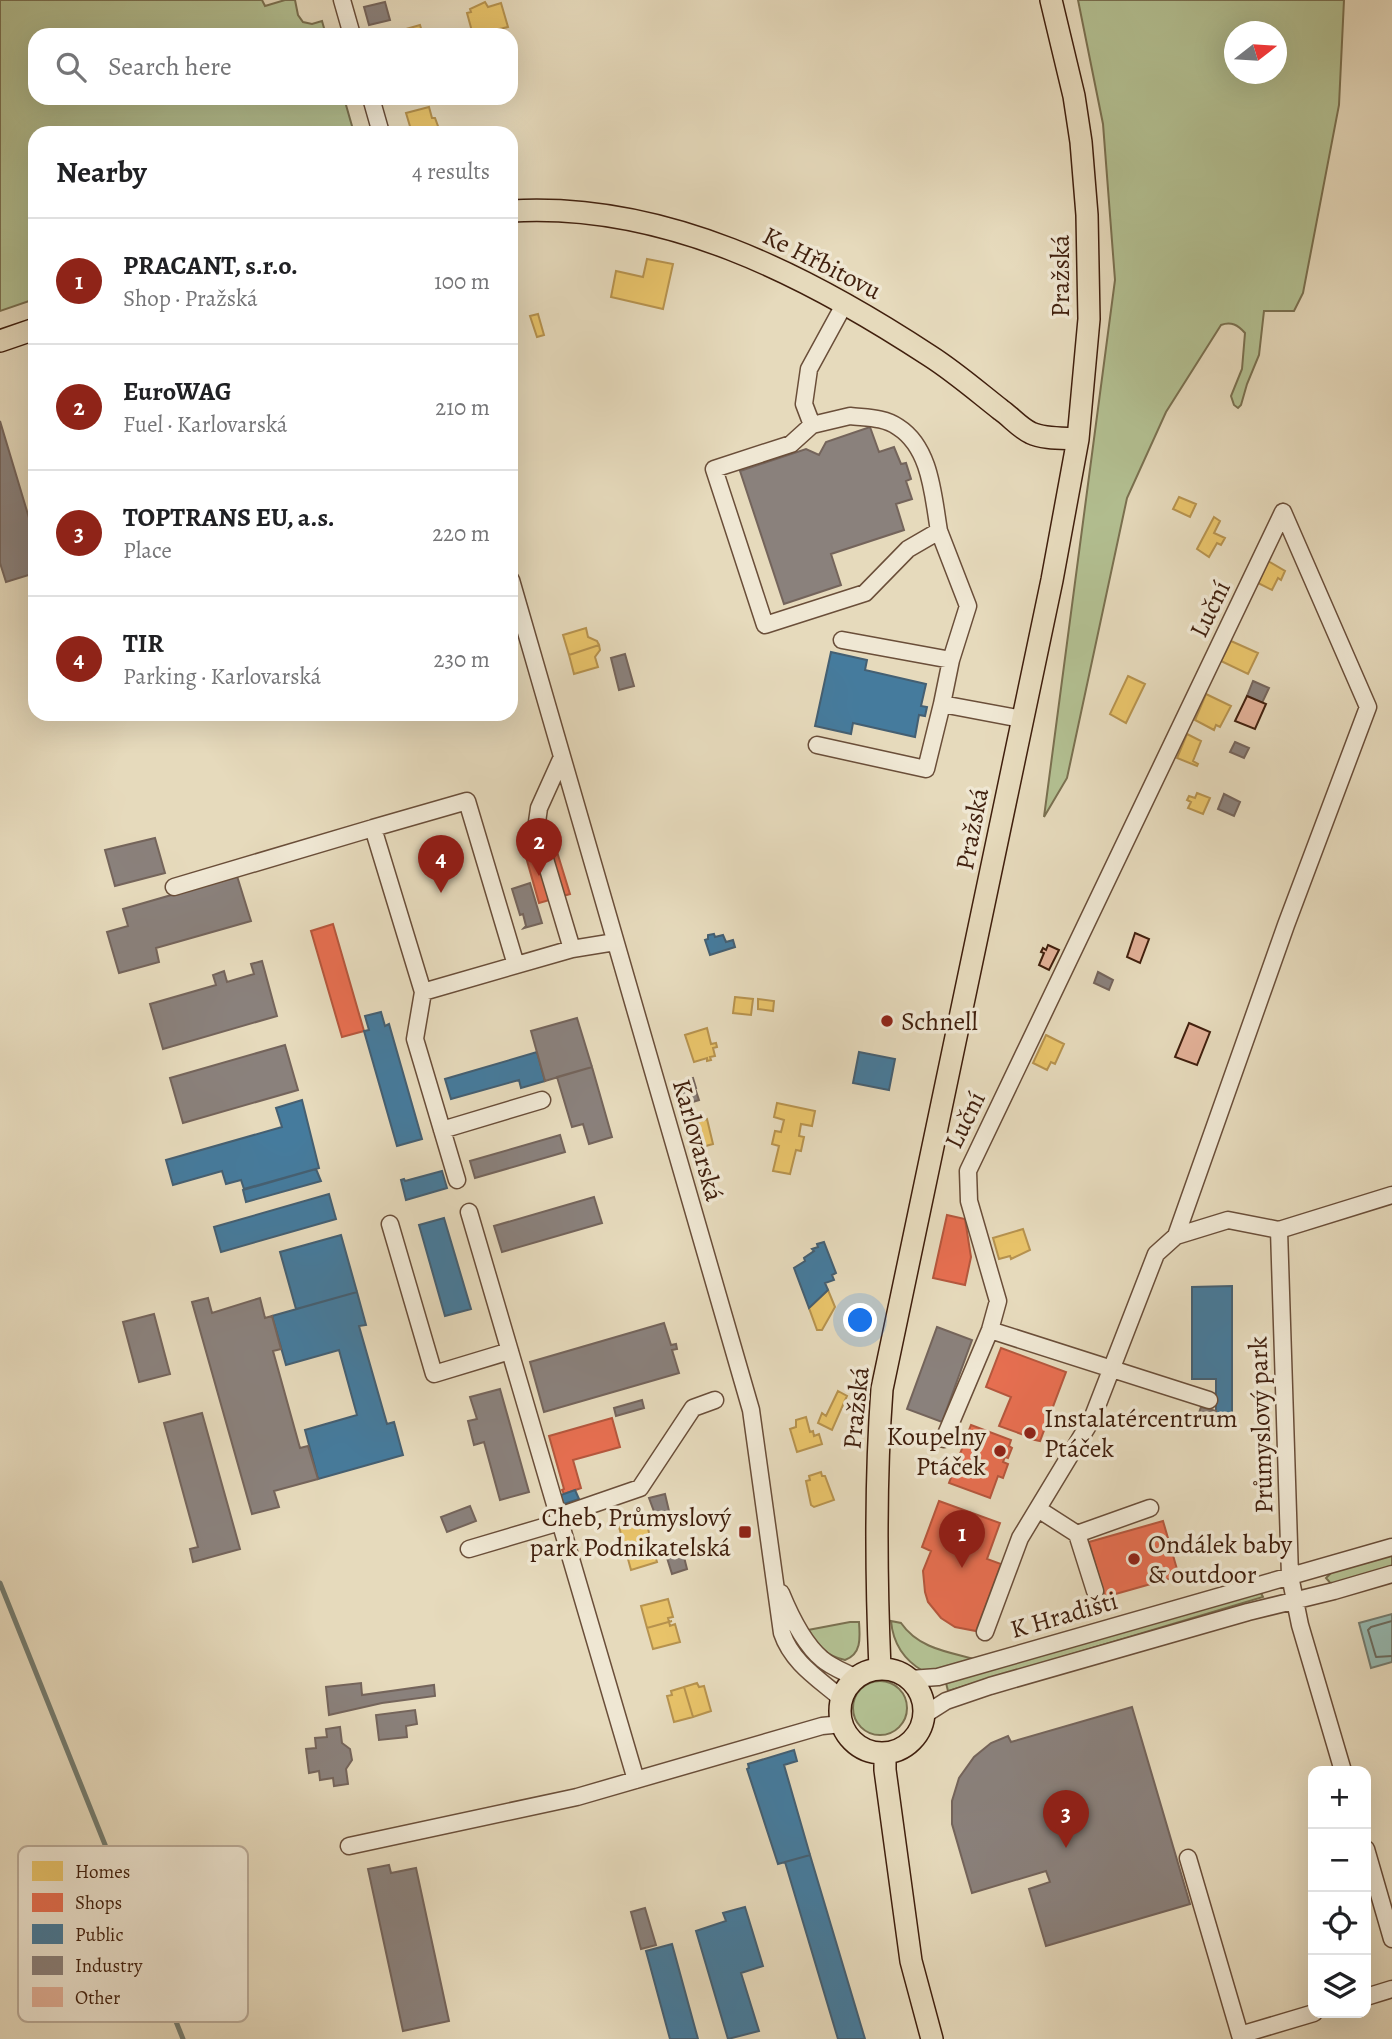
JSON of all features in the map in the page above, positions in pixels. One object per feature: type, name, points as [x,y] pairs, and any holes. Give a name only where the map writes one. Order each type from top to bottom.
[{"type":"main road","name":"Pražská","points":[[880,1669],[877,1556],[878,1441],[882,1389],[1052,580],[1078,439],[1089,318],[1087,215],[1074,96],[1051,0]]},
{"type":"main road","name":"Ke Hřbitovu","points":[[518,211],[582,212],[622,217],[693,235],[772,266],[845,303],[940,362],[1032,434],[1078,439]]},
{"type":"main road","points":[[0,341],[28,331]]},
{"type":"main road","points":[[880,1669],[891,1670],[910,1679],[921,1696],[923,1716],[915,1737],[897,1750],[885,1753],[859,1746],[846,1732],[841,1716],[842,1699],[850,1684],[863,1673],[880,1669]]},
{"type":"main road","points":[[885,1753],[884,1770],[911,1961],[932,2039]]},
{"type":"street","points":[[342,0],[350,28]]},
{"type":"street","points":[[373,105],[380,126]]},
{"type":"street","points":[[812,425],[804,404],[809,369],[845,303]]},
{"type":"street","points":[[817,745],[926,769],[951,660],[968,606],[939,531],[929,475],[916,444],[898,426],[880,419],[850,416],[812,425],[791,444],[714,469],[765,625],[865,593],[908,549],[939,531]]},
{"type":"street","name":"Luční","points":[[944,1439],[990,1330],[998,1301],[969,1201],[968,1171],[1283,512],[1368,707],[1286,925],[1176,1236]]},
{"type":"street","name":"Karlovarská","points":[[518,604],[751,1410],[785,1643],[800,1664],[842,1699]]},
{"type":"street","points":[[842,640],[951,660]]},
{"type":"street","points":[[942,704],[1022,719]]},
{"type":"street","points":[[562,757],[539,808],[536,829],[572,949]]},
{"type":"street","points":[[174,887],[467,800],[516,965]]},
{"type":"street","points":[[373,828],[423,992],[415,1039],[457,1180]]},
{"type":"street","points":[[423,992],[572,949],[615,942]]},
{"type":"street","points":[[442,1130],[542,1100]]},
{"type":"street","points":[[985,1632],[1020,1538],[1092,1419],[1156,1254],[1176,1236],[1228,1220],[1279,1230],[1392,1195]]},
{"type":"street","points":[[469,1212],[636,1780]]},
{"type":"street","points":[[390,1224],[434,1374],[510,1351]]},
{"type":"street","name":"Průmyslový park","points":[[1279,1230],[1290,1576],[1294,1600],[1342,1766]]},
{"type":"street","points":[[990,1330],[1209,1400]]},
{"type":"street","points":[[469,1549],[640,1488],[693,1408],[715,1400]]},
{"type":"street","points":[[1077,1534],[1150,1508]]},
{"type":"street","points":[[1038,1509],[1077,1534],[1095,1591]]},
{"type":"street","name":"K Hradišti","points":[[910,1679],[938,1676],[1392,1548]]},
{"type":"street","points":[[773,1567],[787,1606],[814,1651],[823,1660],[856,1678]]},
{"type":"street","name":"K Hradišti","points":[[923,1716],[946,1701],[989,1686],[1392,1574]]},
{"type":"street","points":[[349,1846],[577,1797],[822,1726],[842,1724]]},
{"type":"street","points":[[1188,1858],[1240,2035],[1308,2015]]},
{"type":"street","points":[[1371,1866],[1392,1939]]},
{"type":"street","points":[[1371,1995],[1392,1989]]},
{"type":"green space","points":[[0,0],[262,0],[265,6],[295,0],[298,15],[303,22],[312,24],[322,21],[324,28],[28,28],[28,105],[346,105],[352,126],[28,126],[28,301],[0,311]]},
{"type":"green space","points":[[1078,0],[1344,0],[1339,105],[1303,293],[1294,311],[1264,311],[1259,355],[1238,408],[1231,396],[1242,369],[1245,333],[1228,323],[1221,325],[1166,412],[1127,498],[1067,778],[1044,817],[1115,280],[1103,124]]},
{"type":"green space","points":[[1392,1554],[1392,1571],[1332,1585],[1326,1578],[1332,1572]]},
{"type":"green space","points":[[1260,1591],[1263,1597],[948,1691],[946,1683]]},
{"type":"green space","points":[[891,1621],[901,1623],[908,1632],[926,1644],[978,1660],[941,1671],[923,1671],[910,1662],[901,1650],[894,1637]]},
{"type":"green space","points":[[859,1622],[859,1639],[854,1654],[845,1660],[823,1650],[808,1630]]},
{"type":"green space","points":[[880,1681],[899,1689],[907,1708],[899,1727],[880,1735],[861,1727],[853,1708],[861,1689]]},
{"type":"water","points":[[1392,1614],[1392,1662],[1371,1668],[1359,1623]]},
{"type":"building: Homes","points":[[485,2],[488,7],[501,3],[508,27],[471,28],[467,13],[471,12],[470,9]]},
{"type":"building: Homes","points":[[429,107],[438,126],[410,126],[406,113]]},
{"type":"building: Homes","points":[[647,259],[673,264],[663,309],[611,297],[616,271],[643,277]]},
{"type":"building: Homes","points":[[538,314],[544,335],[537,337],[530,316]]},
{"type":"building: Homes","points":[[1179,497],[1196,504],[1190,517],[1173,509]]},
{"type":"building: Homes","points":[[1214,517],[1220,521],[1214,533],[1225,538],[1221,545],[1217,543],[1209,557],[1197,549]]},
{"type":"building: Homes","points":[[1268,561],[1285,571],[1272,590],[1258,583]]},
{"type":"building: Homes","points":[[586,628],[588,637],[599,645],[569,655],[563,635]]},
{"type":"building: Homes","points":[[1231,641],[1258,653],[1248,674],[1221,661]]},
{"type":"building: Homes","points":[[599,645],[600,650],[595,657],[598,667],[574,674],[569,655]]},
{"type":"building: Homes","points":[[1128,676],[1145,684],[1126,723],[1110,714]]},
{"type":"building: Homes","points":[[1206,694],[1231,706],[1220,727],[1216,725],[1214,730],[1195,720]]},
{"type":"building: Homes","points":[[1187,734],[1201,741],[1193,761],[1197,766],[1177,758]]},
{"type":"building: Homes","points":[[1197,793],[1210,798],[1203,814],[1188,808],[1191,802],[1187,800],[1189,796],[1195,798]]},
{"type":"building: Homes","points":[[735,997],[753,999],[751,1015],[733,1013]]},
{"type":"building: Homes","points":[[758,999],[774,1001],[773,1011],[758,1009]]},
{"type":"building: Homes","points":[[707,1028],[711,1044],[716,1043],[717,1047],[713,1048],[715,1056],[710,1057],[711,1060],[707,1061],[707,1058],[694,1062],[685,1035]]},
{"type":"building: Homes","points":[[1046,1035],[1064,1044],[1055,1064],[1051,1062],[1047,1070],[1033,1063]]},
{"type":"building: Homes","points":[[777,1103],[815,1111],[812,1126],[801,1124],[799,1136],[804,1137],[801,1151],[796,1150],[790,1174],[773,1171],[779,1146],[772,1144],[775,1131],[781,1132],[784,1120],[774,1117]]},
{"type":"building: Homes","points":[[707,1119],[713,1144],[695,1149],[688,1124]]},
{"type":"building: Homes","points":[[1023,1229],[1030,1250],[1011,1259],[1010,1256],[999,1259],[993,1238]]},
{"type":"building: Homes","points":[[828,1290],[835,1307],[822,1330],[817,1330],[809,1308]]},
{"type":"building: Homes","points":[[838,1391],[847,1396],[832,1430],[818,1423],[822,1413],[826,1416]]},
{"type":"building: Homes","points":[[806,1417],[810,1432],[813,1431],[814,1436],[819,1434],[822,1444],[797,1452],[790,1429],[796,1427],[796,1420]]},
{"type":"building: Homes","points":[[821,1472],[834,1500],[814,1507],[811,1505],[806,1481],[810,1480],[809,1476]]},
{"type":"building: Homes","points":[[646,1520],[650,1537],[646,1538],[647,1542],[625,1548],[619,1527]]},
{"type":"building: Homes","points":[[650,1542],[647,1543],[648,1546],[652,1545],[657,1562],[631,1570],[625,1548]]},
{"type":"building: Homes","points":[[668,1599],[673,1617],[668,1618],[669,1622],[647,1628],[641,1606]]},
{"type":"building: Homes","points":[[672,1621],[669,1622],[670,1626],[675,1624],[680,1642],[653,1649],[647,1628]]},
{"type":"building: Homes","points":[[697,1683],[699,1687],[704,1686],[711,1711],[693,1717],[684,1687]]},
{"type":"building: Homes","points":[[684,1687],[693,1717],[674,1722],[667,1696],[672,1695],[671,1691]]},
{"type":"building: Shops","points":[[554,842],[570,894],[539,903],[524,850]]},
{"type":"building: Shops","points":[[333,924],[364,1031],[342,1037],[311,931]]},
{"type":"building: Shops","points":[[947,1215],[965,1219],[971,1257],[965,1285],[933,1278]]},
{"type":"building: Shops","points":[[1001,1348],[1066,1372],[1040,1441],[999,1426],[1011,1397],[986,1387]]},
{"type":"building: Shops","points":[[612,1418],[620,1447],[573,1460],[581,1488],[564,1494],[549,1436]]},
{"type":"building: Shops","points":[[971,1425],[1011,1440],[1009,1446],[1012,1448],[1003,1462],[1008,1464],[1003,1478],[998,1476],[990,1498],[949,1483]]},
{"type":"building: Shops","points":[[939,1501],[1000,1523],[987,1559],[1001,1564],[976,1631],[955,1627],[941,1618],[928,1602],[925,1592],[923,1571],[931,1551],[922,1547]]},
{"type":"building: Shops","name":"Ondálek baby & outdoor","points":[[1163,1521],[1179,1576],[1105,1597],[1089,1542]]},
{"type":"building: Public","points":[[831,652],[867,660],[865,670],[926,684],[921,706],[927,707],[925,716],[919,715],[915,737],[853,723],[851,734],[815,726]]},
{"type":"building: Public","points":[[714,934],[715,937],[723,935],[726,942],[733,940],[735,947],[710,955],[705,940],[708,935]]},
{"type":"building: Public","points":[[381,1012],[385,1026],[389,1024],[422,1139],[397,1146],[364,1031],[369,1030],[365,1016]]},
{"type":"building: Public","points":[[537,1052],[545,1081],[521,1088],[519,1080],[451,1099],[445,1079]]},
{"type":"building: Public","points":[[859,1052],[895,1059],[889,1090],[853,1083]]},
{"type":"building: Public","points":[[302,1100],[319,1168],[244,1189],[241,1180],[226,1184],[222,1171],[173,1185],[166,1160],[282,1127],[276,1108]]},
{"type":"building: Public","points":[[316,1169],[321,1181],[246,1202],[243,1190]]},
{"type":"building: Public","points":[[442,1171],[447,1188],[406,1200],[401,1180]]},
{"type":"building: Public","points":[[329,1194],[336,1219],[221,1252],[214,1227]]},
{"type":"building: Public","points":[[444,1218],[471,1309],[445,1316],[419,1225]]},
{"type":"building: Public","points":[[341,1235],[357,1292],[296,1309],[280,1252]]},
{"type":"building: Public","points":[[824,1242],[836,1273],[832,1275],[834,1280],[825,1283],[828,1290],[809,1308],[794,1268],[805,1261],[804,1258],[814,1251],[812,1249],[818,1247],[817,1244]]},
{"type":"building: Public","points":[[1232,1286],[1232,1428],[1216,1428],[1216,1379],[1192,1379],[1192,1287]]},
{"type":"building: Public","points":[[357,1292],[366,1325],[359,1326],[387,1424],[394,1422],[403,1455],[318,1479],[305,1430],[357,1415],[339,1350],[286,1365],[272,1316]]},
{"type":"building: Public","points":[[575,1490],[579,1499],[561,1505],[558,1496]]},
{"type":"building: Public","points":[[794,1750],[797,1761],[784,1765],[810,1855],[778,1864],[747,1769],[748,1764]]},
{"type":"building: Public","points":[[810,1855],[865,2039],[838,2039],[785,1862]]},
{"type":"building: Public","points":[[745,1907],[763,1966],[741,1973],[759,2031],[728,2039],[696,1931],[726,1921],[723,1913]]},
{"type":"building: Public","points":[[672,1944],[698,2039],[670,2039],[646,1951]]},
{"type":"building: Industry","points":[[385,2],[390,20],[369,25],[364,7]]},
{"type":"building: Industry","points":[[0,421],[28,515],[28,575],[6,582],[0,563]]},
{"type":"building: Industry","points":[[870,427],[879,452],[894,447],[901,464],[906,463],[911,479],[906,481],[912,499],[896,504],[904,530],[831,554],[841,585],[784,604],[740,471],[806,449],[819,455],[826,442]]},
{"type":"building: Industry","points":[[625,654],[634,686],[619,690],[611,658]]},
{"type":"building: Industry","points":[[1253,681],[1269,688],[1262,703],[1247,696]]},
{"type":"building: Industry","points":[[1235,742],[1249,748],[1244,758],[1230,752]]},
{"type":"building: Industry","points":[[1224,794],[1240,802],[1234,816],[1218,809]]},
{"type":"building: Industry","points":[[155,838],[165,873],[115,886],[105,850]]},
{"type":"building: Industry","points":[[237,876],[251,921],[156,948],[159,962],[119,973],[107,932],[128,926],[123,909]]},
{"type":"building: Industry","points":[[530,883],[542,923],[524,928],[526,926],[523,914],[520,915],[512,889]]},
{"type":"building: Industry","points":[[262,961],[277,1016],[163,1049],[150,1004],[216,985],[213,975],[224,971],[227,982],[254,974],[251,964]]},
{"type":"building: Industry","points":[[1098,972],[1113,980],[1109,990],[1094,983]]},
{"type":"building: Industry","points":[[577,1018],[592,1067],[545,1081],[531,1031]]},
{"type":"building: Industry","points":[[285,1045],[298,1090],[183,1123],[170,1078]]},
{"type":"building: Industry","points":[[592,1067],[612,1137],[589,1144],[583,1124],[572,1127],[557,1077]]},
{"type":"building: Industry","points":[[693,1078],[696,1088],[680,1093],[677,1083]]},
{"type":"building: Industry","points":[[695,1088],[699,1100],[683,1105],[680,1093]]},
{"type":"building: Industry","points":[[560,1135],[565,1152],[475,1178],[470,1161]]},
{"type":"building: Industry","points":[[594,1197],[602,1223],[502,1252],[494,1226]]},
{"type":"building: Industry","points":[[208,1298],[212,1313],[260,1298],[265,1318],[272,1316],[281,1349],[273,1351],[300,1448],[308,1446],[318,1479],[274,1491],[279,1507],[252,1514],[192,1302]]},
{"type":"building: Industry","points":[[154,1314],[170,1374],[139,1382],[123,1322]]},
{"type":"building: Industry","points":[[664,1323],[671,1345],[676,1344],[677,1349],[672,1350],[679,1373],[544,1412],[530,1362]]},
{"type":"building: Industry","points":[[937,1327],[972,1340],[942,1422],[907,1409]]},
{"type":"building: Industry","points":[[500,1389],[529,1492],[500,1500],[484,1442],[474,1445],[468,1421],[477,1419],[470,1397]]},
{"type":"building: Industry","points":[[642,1400],[644,1408],[616,1416],[614,1408]]},
{"type":"building: Industry","points":[[1201,1407],[1216,1411],[1211,1426],[1196,1422]]},
{"type":"building: Industry","points":[[202,1413],[240,1549],[193,1562],[190,1549],[198,1547],[164,1423]]},
{"type":"building: Industry","points":[[665,1494],[669,1511],[655,1514],[649,1498]]},
{"type":"building: Industry","points":[[470,1506],[476,1521],[447,1532],[441,1517]]},
{"type":"building: Industry","points":[[595,1515],[597,1523],[582,1527],[580,1519]]},
{"type":"building: Industry","points":[[683,1553],[687,1569],[672,1574],[667,1558]]},
{"type":"building: Industry","points":[[361,1683],[362,1695],[434,1685],[435,1696],[382,1703],[329,1715],[326,1687]]},
{"type":"building: Industry","points":[[1132,1707],[1190,1904],[1046,1946],[1029,1889],[1050,1882],[1046,1871],[972,1893],[952,1824],[952,1801],[959,1778],[974,1757],[991,1743],[1008,1736],[1011,1742]]},
{"type":"building: Industry","points":[[415,1710],[417,1724],[406,1726],[407,1737],[379,1740],[376,1715]]},
{"type":"building: Industry","points":[[340,1727],[342,1743],[350,1749],[352,1760],[346,1769],[348,1784],[334,1786],[333,1778],[320,1780],[319,1771],[309,1773],[306,1749],[316,1748],[315,1738],[327,1737],[326,1729]]},
{"type":"building: Industry","points":[[389,1865],[391,1873],[416,1868],[449,2021],[403,2031],[368,1869]]},
{"type":"building: Industry","points":[[645,1908],[656,1945],[641,1949],[631,1912]]},
{"type":"building: Other","points":[[1247,696],[1266,704],[1255,729],[1235,721]]},
{"type":"building: Other","points":[[1135,933],[1149,939],[1140,963],[1127,957]]},
{"type":"building: Other","points":[[1048,945],[1059,950],[1049,970],[1039,965],[1044,953],[1041,952],[1043,948],[1046,950]]},
{"type":"building: Other","points":[[1189,1023],[1210,1032],[1197,1065],[1175,1057]]},
{"type":"waterway","points":[[0,1583],[106,1846]]},
{"type":"waterway","points":[[176,2022],[183,2039]]},
{"type":"place","name":"EuroWAG","points":[[539,876]]},
{"type":"place","name":"TIR","points":[[441,893]]},
{"type":"place","name":"Schnell","points":[[887,1021]]},
{"type":"place","name":"Instalatércentrum Ptáček","points":[[1030,1433]]},
{"type":"place","name":"Koupelny Ptáček","points":[[1000,1451]]},
{"type":"place","name":"Cheb, Průmyslový park Podnikatelská","points":[[745,1532]]},
{"type":"place","name":"Ondálek baby & outdoor","points":[[1134,1559]]},
{"type":"place","name":"PRACANT, s.r.o.","points":[[962,1568]]},
{"type":"place","name":"TOPTRANS EU, a.s.","points":[[1066,1848]]}]
